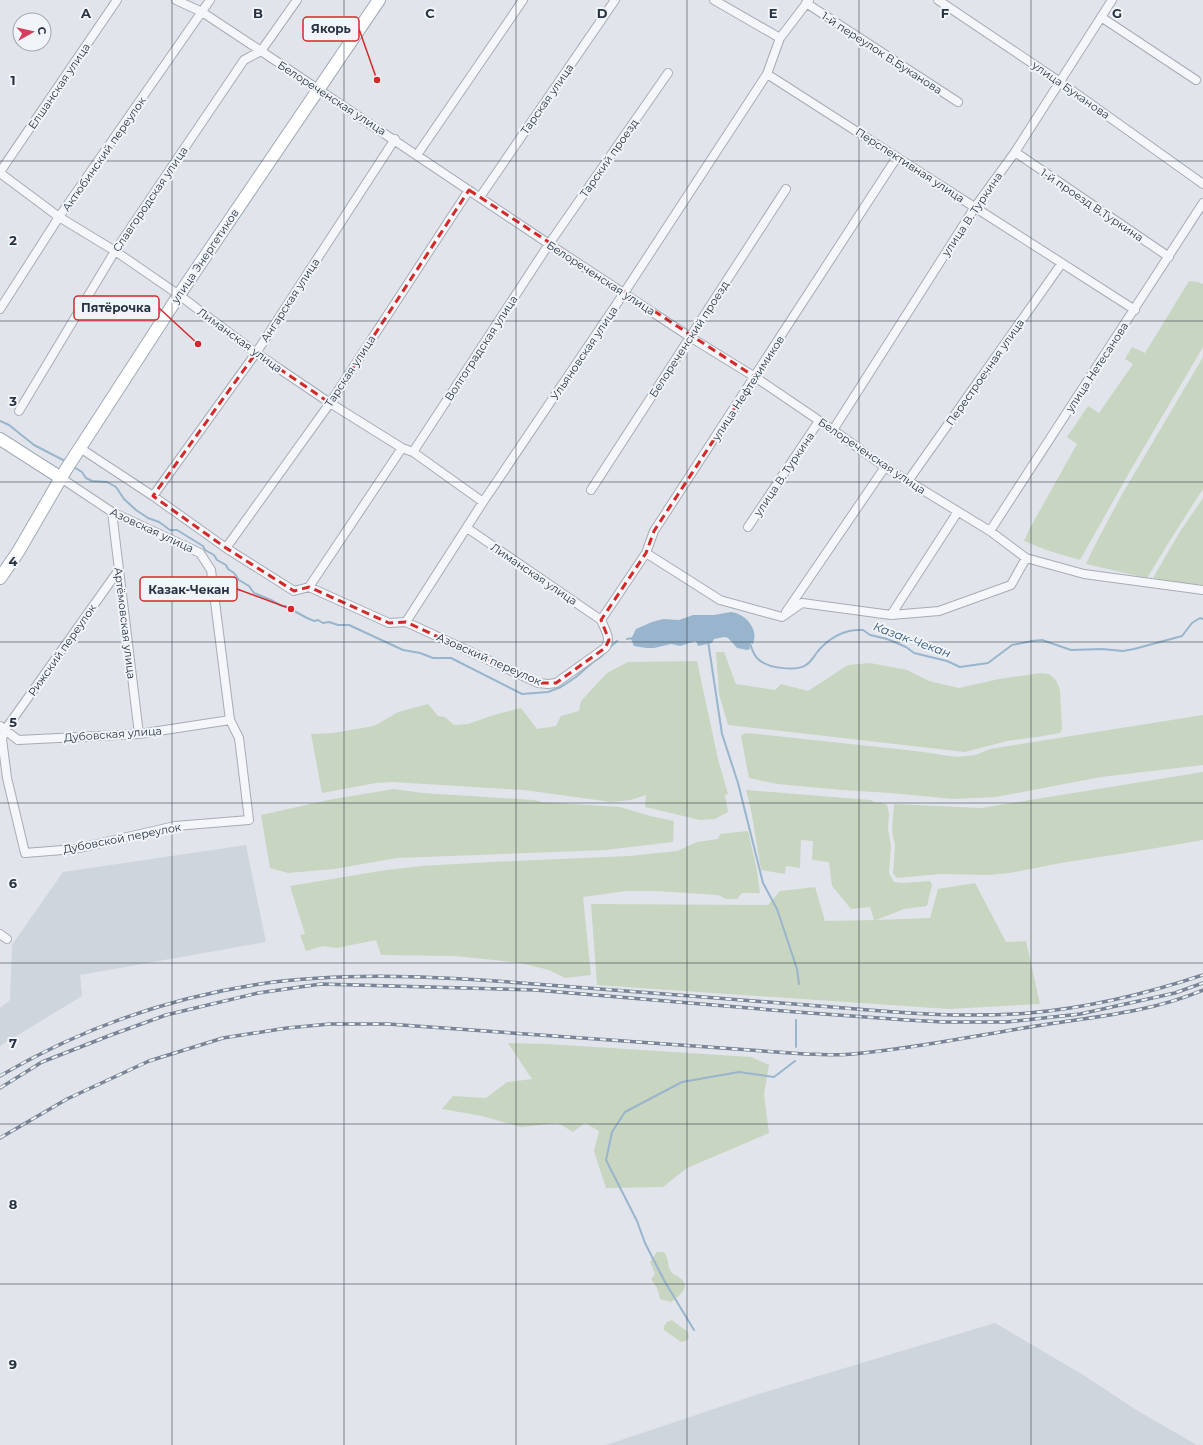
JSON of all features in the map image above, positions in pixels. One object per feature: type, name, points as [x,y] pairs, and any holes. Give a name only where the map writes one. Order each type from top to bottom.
[{"type":"main road","name":"улица Энергетиков","points":[[0,578],[18,552],[63,474],[179,295],[379,0]]},
{"type":"main road","name":"Азовская улица","points":[[0,439],[63,474]]},
{"type":"street","name":"Елшанская улица","points":[[0,172],[117,0]]},
{"type":"street","name":"Белореченская улица","points":[[176,0],[202,12],[395,139],[549,244],[690,337],[755,377],[885,467],[957,513],[990,532],[1026,558]]},
{"type":"street","name":"Актюбинский переулок","points":[[0,309],[60,217],[210,0]]},
{"type":"street","name":"Славгородская улица","points":[[19,412],[115,251],[244,60],[261,51],[297,0]]},
{"type":"street","points":[[417,155],[522,0]]},
{"type":"street","name":"Тарская улица","points":[[480,197],[615,0]]},
{"type":"street","points":[[714,0],[780,38]]},
{"type":"street","name":"улица Буканова","points":[[938,0],[1060,82],[1203,184]]},
{"type":"street","name":"улица В. Туркина","points":[[833,430],[975,207],[1015,152],[1112,0]]},
{"type":"street","name":"Ульяновская улица","points":[[406,622],[483,502],[624,293],[767,74],[780,38],[808,2]]},
{"type":"street","name":"1-й переулок В.Буканова","points":[[808,2],[958,102]]},
{"type":"street","points":[[1101,17],[1196,80]]},
{"type":"street","name":"Тарский проезд","points":[[549,244],[668,73]]},
{"type":"street","name":"Перспективная улица","points":[[767,74],[1135,310]]},
{"type":"street","name":"Ангарская улица","points":[[153,496],[256,353],[395,139]]},
{"type":"street","name":"1-й проезд В.Туркина","points":[[1015,152],[1169,257]]},
{"type":"street","name":"улица Нефтехимиков","points":[[602,620],[646,553],[654,531],[897,157]]},
{"type":"street","name":"Лиманская улица","points":[[0,172],[60,217],[115,251],[179,295],[256,353],[330,403],[402,448],[413,452],[483,502]]},
{"type":"street","name":"Белореченский проезд","points":[[591,490],[786,189]]},
{"type":"street","name":"Тарская улица","points":[[226,548],[330,403],[468,190]]},
{"type":"street","name":"улица Нетесанова","points":[[990,532],[1203,203]]},
{"type":"street","name":"Волгоградская улица","points":[[413,452],[549,244]]},
{"type":"street","name":"Перестроечная улица","points":[[908,481],[1062,263]]},
{"type":"street","name":"улица В. Туркина","points":[[748,527],[820,421]]},
{"type":"street","points":[[309,587],[402,448]]},
{"type":"street","points":[[78,452],[153,496],[226,548],[294,591],[309,587],[389,623],[406,622]]},
{"type":"street","points":[[782,617],[885,467]]},
{"type":"street","name":"Азовская улица","points":[[63,474],[112,512],[200,553],[211,570],[230,720],[239,738],[249,820]]},
{"type":"street","name":"Артёмовская улица","points":[[112,512],[139,734]]},
{"type":"street","points":[[891,615],[957,513]]},
{"type":"street","name":"Лиманская улица","points":[[466,528],[602,620]]},
{"type":"street","points":[[646,553],[720,600],[782,617]]},
{"type":"street","points":[[782,617],[802,603],[891,615],[939,611],[1011,585],[1026,558],[1084,574],[1203,590]]},
{"type":"street","name":"Рижский переулок","points":[[3,728],[118,571]]},
{"type":"street","name":"Азовский переулок","points":[[406,622],[538,683],[548,684],[556,682],[605,648],[609,640],[602,620]]},
{"type":"street","name":"Дубовская улица","points":[[3,728],[18,740],[139,734],[230,720]]},
{"type":"street","name":"Дубовской переулок","points":[[3,728],[2,739],[7,778],[25,853],[75,849],[175,826],[249,820]]},
{"type":"highlighted area","points":[[469,190],[755,377],[654,531],[646,553],[601,620],[609,640],[605,648],[556,683],[538,683],[406,622],[389,623],[309,587],[294,591],[226,548],[153,496],[256,353],[330,403]]},
{"type":"shaded area","points":[[246,845],[266,942],[80,975],[82,996],[0,1046],[0,1008],[10,1000],[12,945],[63,872]]},
{"type":"shaded area","points":[[995,1323],[1085,1376],[1138,1411],[1197,1445],[606,1445],[765,1392]]},
{"type":"green space","points":[[1189,281],[1203,284],[1203,347],[1080,560],[1049,551],[1024,541],[1077,444],[1067,437],[1088,406],[1099,413],[1133,364],[1125,359],[1132,347],[1145,353]]},
{"type":"green space","points":[[1203,357],[1203,489],[1147,578],[1086,564],[1121,496]]},
{"type":"green space","points":[[1203,498],[1203,585],[1184,584],[1153,578],[1179,533]]},
{"type":"green space","points":[[716,652],[724,652],[736,684],[775,690],[781,684],[808,691],[848,665],[870,663],[907,670],[929,681],[959,688],[999,679],[1041,673],[1049,674],[1056,680],[1060,690],[1062,729],[1060,733],[1007,741],[965,752],[728,725],[719,694]]},
{"type":"green space","points":[[697,661],[718,759],[728,794],[725,795],[728,812],[715,819],[700,820],[645,807],[646,795],[631,800],[611,802],[524,790],[392,782],[376,783],[322,793],[311,734],[333,733],[374,726],[398,712],[428,704],[438,716],[445,717],[454,725],[468,724],[521,708],[537,729],[556,726],[561,716],[579,711],[581,701],[607,673],[628,662]]},
{"type":"green space","points":[[1203,715],[1203,765],[1101,777],[996,797],[953,799],[777,784],[749,778],[741,736],[745,733],[757,734],[916,751],[957,757],[975,755],[990,749]]},
{"type":"green space","points":[[1203,772],[1203,840],[1009,873],[988,875],[941,874],[897,878],[893,873],[895,845],[892,831],[894,804],[981,808]]},
{"type":"green space","points":[[394,789],[423,793],[620,807],[674,821],[673,842],[605,850],[397,858],[334,869],[288,873],[270,868],[261,815],[333,799]]},
{"type":"green space","points":[[746,790],[871,800],[876,803],[880,802],[887,805],[889,813],[888,829],[891,846],[889,873],[894,882],[930,881],[932,885],[927,906],[904,909],[876,920],[930,918],[938,889],[975,883],[1006,942],[1026,941],[1040,1004],[948,1009],[597,985],[591,904],[768,905],[780,891],[815,887],[825,921],[874,920],[870,907],[851,909],[832,886],[829,862],[812,860],[813,841],[801,840],[800,868],[786,866],[785,874],[761,870],[751,810]]},
{"type":"green space","points":[[748,831],[757,870],[760,893],[742,893],[737,899],[726,899],[718,895],[656,891],[626,891],[583,897],[591,975],[565,978],[549,970],[521,963],[455,956],[381,955],[376,940],[337,948],[323,946],[306,951],[300,935],[305,934],[290,886],[386,870],[422,866],[629,856],[677,851],[697,842],[718,839],[720,834]]},
{"type":"green space","points":[[508,1043],[548,1044],[751,1057],[769,1065],[764,1094],[769,1133],[687,1168],[663,1187],[606,1188],[594,1151],[599,1131],[585,1123],[573,1132],[558,1123],[521,1127],[482,1116],[442,1109],[453,1096],[486,1098],[507,1082],[532,1079]]},
{"type":"green space","points":[[657,1252],[664,1252],[667,1257],[669,1268],[685,1284],[685,1288],[681,1294],[671,1302],[660,1299],[657,1288],[651,1279],[655,1274],[650,1262]]},
{"type":"green space","points":[[672,1320],[688,1332],[689,1338],[681,1342],[664,1330],[664,1326],[667,1322]]},
{"type":"water","points":[[731,612],[742,616],[753,628],[754,638],[753,644],[749,642],[750,649],[747,650],[737,648],[728,638],[724,637],[714,639],[712,643],[698,646],[696,641],[680,646],[671,644],[654,648],[634,646],[631,639],[636,629],[663,619],[679,620],[693,615],[714,615]]},
{"type":"waterway","name":"Казак-Чекан","points":[[0,421],[9,425],[34,445],[65,461]]},
{"type":"waterway","name":"Казак-Чекан","points":[[72,466],[92,481],[107,482],[116,487],[124,499],[136,510],[148,518],[159,522],[170,530],[177,530],[203,546],[205,550],[214,555],[217,560],[226,565],[239,580],[249,586],[254,593],[285,606],[314,621],[318,620],[323,623],[329,622],[338,625],[349,625],[403,650],[420,653],[433,658],[451,658],[522,694],[548,692],[561,687],[576,677],[605,652]]},
{"type":"waterway","name":"Казак-Чекан","points":[[748,641],[753,652],[761,661],[781,668],[795,668],[808,664],[823,646],[838,635],[850,631],[863,630],[870,635],[887,639],[906,647],[914,653],[947,661],[960,667],[988,663],[1012,645],[1032,641],[1042,640],[1071,650],[1102,649],[1123,651],[1134,649],[1182,636],[1192,623],[1200,618],[1203,619]]},
{"type":"waterway","name":"Казак-Чекан","points":[[627,639],[633,638]]},
{"type":"waterway","name":"Казак-Чекан","points":[[609,648],[617,641]]},
{"type":"waterway","points":[[708,641],[722,734],[738,783],[763,883],[777,909],[797,969],[799,984]]},
{"type":"waterway","points":[[796,1020],[796,1047]]},
{"type":"waterway","points":[[694,1330],[665,1282],[645,1243],[637,1221],[606,1160],[612,1132],[625,1112],[682,1082],[739,1072],[774,1077],[795,1061]]},
{"type":"railway","points":[[0,1076],[30,1059],[93,1030],[158,1007],[226,990],[297,980],[372,976],[449,978],[890,1012],[946,1015],[1001,1015],[1051,1011],[1095,1004],[1138,994],[1203,975]]},
{"type":"railway","points":[[0,1088],[42,1062],[166,1015],[258,993],[321,984],[535,990],[907,1020],[944,1022],[1007,1022],[1080,1014],[1175,993],[1203,983]]},
{"type":"railway","points":[[0,1138],[67,1099],[149,1061],[223,1038],[287,1028],[330,1024],[388,1024],[805,1054],[841,1055],[904,1048],[1111,1015],[1167,1003],[1203,990]]},
{"type":"place","name":"Якорь","points":[[377,80]]},
{"type":"place","name":"Пятёрочка","points":[[198,344]]},
{"type":"place","name":"Казак-Чекан","points":[[291,609]]}]
